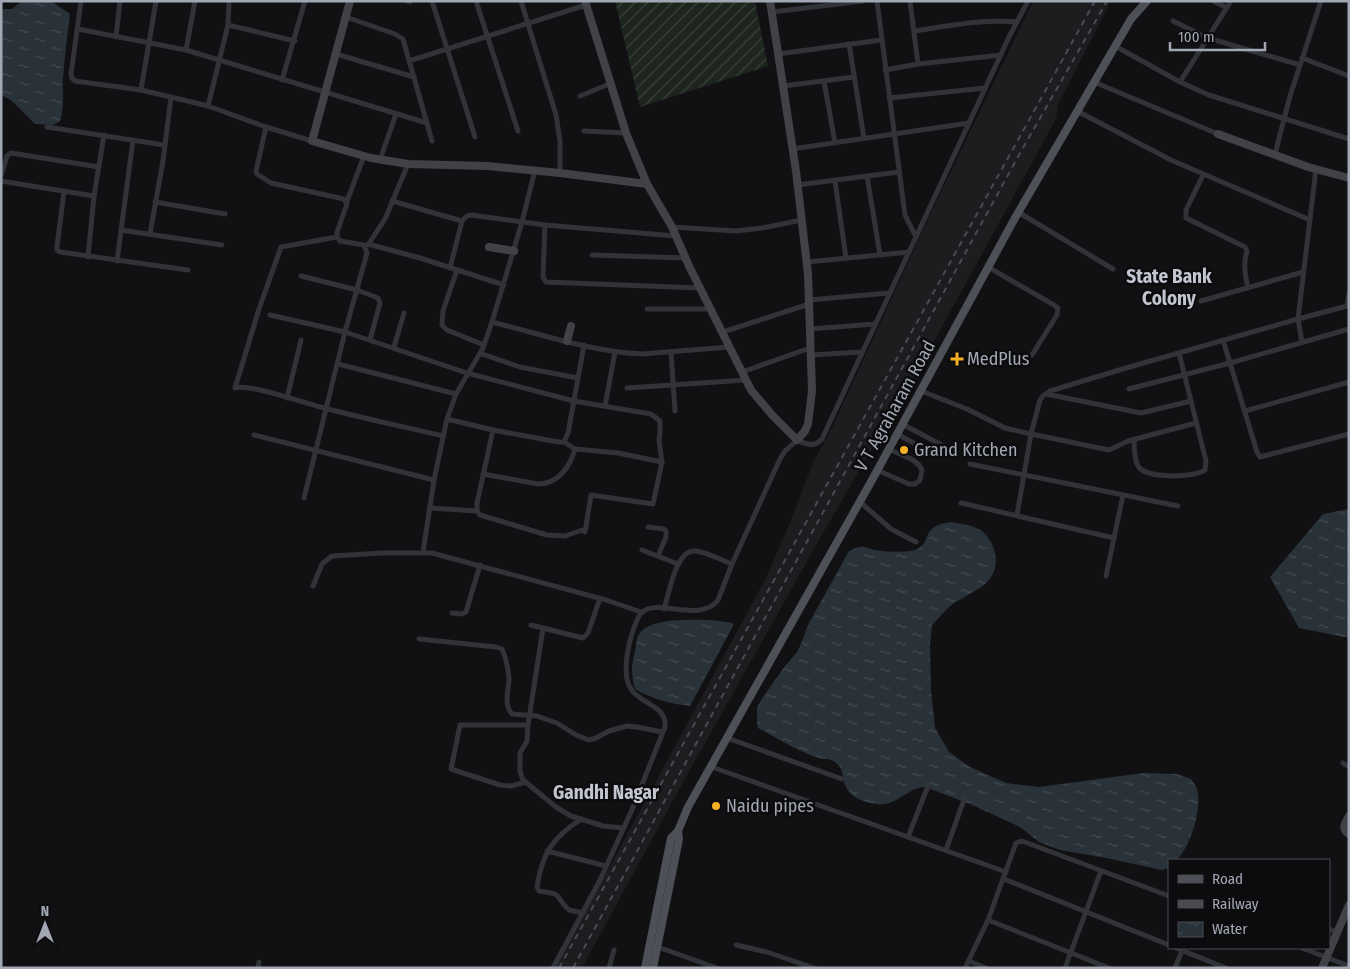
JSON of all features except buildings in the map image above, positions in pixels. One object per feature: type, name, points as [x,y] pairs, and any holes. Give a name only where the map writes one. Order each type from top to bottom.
[{"type":"main road","name":"V T Agraharam Road","points":[[645,968],[654,945],[679,839],[678,831],[688,808],[860,502],[1018,212],[1131,19],[1147,1]]},
{"type":"main road","name":"V T Agraharam Road","points":[[653,968],[654,945]]},
{"type":"street","points":[[81,1],[71,74],[73,80],[141,90],[208,106],[266,127],[380,160],[408,164],[535,170],[647,184]]},
{"type":"street","points":[[116,37],[120,1]]},
{"type":"street","points":[[141,90],[156,1]]},
{"type":"street","points":[[186,50],[195,1]]},
{"type":"street","points":[[208,106],[228,24],[229,1]]},
{"type":"street","points":[[282,80],[306,1]]},
{"type":"street","points":[[312,141],[350,1]]},
{"type":"street","points":[[432,1],[475,137]]},
{"type":"street","points":[[476,1],[518,131]]},
{"type":"street","points":[[520,1],[557,122],[560,141],[560,173]]},
{"type":"street","points":[[553,968],[584,913],[606,866],[665,723],[663,715],[659,710],[636,696],[630,688],[627,677],[627,656],[637,619],[641,612],[654,608],[695,611],[712,607],[718,600],[732,564],[780,459],[785,451],[805,431],[808,424],[812,391],[807,262],[798,185],[770,1]]},
{"type":"street","points":[[772,12],[821,4],[863,1]]},
{"type":"street","points":[[876,1],[905,215],[916,237]]},
{"type":"street","points":[[910,1],[918,64]]},
{"type":"street","points":[[409,62],[585,3],[626,133],[647,184],[672,227],[751,390],[797,440],[807,445],[817,443],[822,439],[985,88],[1028,1]]},
{"type":"street","points":[[1214,1],[1227,8]]},
{"type":"street","points":[[1180,82],[1231,1]]},
{"type":"street","points":[[1275,154],[1302,58],[1321,1]]},
{"type":"street","points":[[346,17],[401,37],[432,141]]},
{"type":"street","points":[[1173,21],[1208,38],[1300,65]]},
{"type":"street","points":[[914,31],[980,22],[1017,22]]},
{"type":"street","points":[[228,24],[295,41]]},
{"type":"street","points":[[78,30],[186,50],[427,123]]},
{"type":"street","points":[[778,54],[881,40]]},
{"type":"street","points":[[849,44],[864,138]]},
{"type":"street","points":[[1115,46],[1180,82],[1209,95],[1349,139]]},
{"type":"street","points":[[336,54],[414,77]]},
{"type":"street","points":[[885,70],[918,64],[1001,55]]},
{"type":"street","points":[[1302,58],[1349,76]]},
{"type":"street","points":[[783,86],[854,77]]},
{"type":"street","points":[[824,81],[835,143]]},
{"type":"street","points":[[1094,82],[1218,134],[1316,169],[1349,178]]},
{"type":"street","points":[[580,96],[612,84]]},
{"type":"street","points":[[889,98],[985,88]]},
{"type":"street","points":[[150,234],[171,97]]},
{"type":"street","points":[[1077,111],[1203,175],[1310,220]]},
{"type":"street","points":[[380,160],[396,114]]},
{"type":"street","points":[[792,149],[969,123]]},
{"type":"street","points":[[47,127],[164,145]]},
{"type":"street","points":[[266,127],[256,171],[259,176],[271,182],[347,200]]},
{"type":"street","points":[[584,131],[626,133]]},
{"type":"street","points":[[88,257],[94,196],[104,135]]},
{"type":"street","points":[[117,261],[133,140]]},
{"type":"street","points":[[1,176],[7,156],[11,153],[99,167]]},
{"type":"street","points":[[337,238],[337,232],[347,200],[364,156]]},
{"type":"street","points":[[304,498],[345,332],[367,256],[367,246],[385,219],[408,164]]},
{"type":"street","points":[[1302,342],[1298,319],[1316,169]]},
{"type":"street","points":[[423,552],[434,480],[447,419],[456,394],[484,345],[514,252],[535,170]]},
{"type":"street","points":[[798,185],[899,172]]},
{"type":"street","points":[[1203,175],[1185,213],[1186,218],[1245,247],[1247,251],[1244,269],[1248,288]]},
{"type":"street","points":[[867,176],[880,255]]},
{"type":"street","points":[[835,180],[846,258]]},
{"type":"street","points":[[1,181],[94,196]]},
{"type":"street","points":[[64,192],[57,250],[63,253],[88,257],[188,270]]},
{"type":"street","points":[[392,201],[462,221]]},
{"type":"street","points":[[155,202],[226,214]]},
{"type":"street","points":[[1018,212],[1113,269]]},
{"type":"street","points":[[450,268],[462,221],[467,216],[478,215],[545,225],[676,236]]},
{"type":"street","points":[[672,227],[747,231],[802,220]]},
{"type":"street","points":[[545,225],[543,277],[546,282],[700,288]]},
{"type":"street","points":[[121,230],[222,245]]},
{"type":"street","points":[[443,436],[327,409],[261,390],[240,386],[236,388],[259,309],[280,247],[337,238],[340,241],[362,244],[504,285]]},
{"type":"street","points":[[489,247],[514,252]]},
{"type":"street","points":[[807,262],[909,252]]},
{"type":"street","points":[[592,255],[686,258]]},
{"type":"street","points":[[988,267],[1058,308],[1057,316],[1032,355]]},
{"type":"street","points":[[457,270],[443,311],[442,324],[447,330],[484,345]]},
{"type":"street","points":[[1201,301],[1303,272]]},
{"type":"street","points":[[301,276],[376,296],[379,300],[370,340]]},
{"type":"street","points":[[723,332],[809,302],[890,294]]},
{"type":"street","points":[[1017,516],[1031,434],[1040,400],[1046,394],[1223,340],[1348,306],[1349,294]]},
{"type":"street","points":[[647,309],[711,309]]},
{"type":"street","points":[[394,347],[404,313]]},
{"type":"street","points":[[270,315],[345,332],[467,373],[574,401],[651,414],[657,418],[660,426],[659,440],[662,462],[653,504],[591,495],[585,532],[582,530],[565,536],[547,535],[480,515],[477,511],[477,503],[493,430]]},
{"type":"street","points":[[492,322],[614,352],[642,354],[730,346]]},
{"type":"street","points":[[810,329],[875,324]]},
{"type":"street","points":[[567,341],[571,326]]},
{"type":"street","points":[[1130,389],[1349,329]]},
{"type":"street","points":[[287,398],[301,340]]},
{"type":"street","points":[[1223,340],[1260,457],[1349,434]]},
{"type":"street","points":[[564,442],[568,433],[584,345]]},
{"type":"street","points":[[605,406],[614,352]]},
{"type":"street","points":[[671,352],[674,411]]},
{"type":"street","points":[[742,372],[810,352],[862,352]]},
{"type":"street","points":[[1134,439],[1136,461],[1138,468],[1142,471],[1157,475],[1194,475],[1205,470],[1206,464],[1179,353]]},
{"type":"street","points":[[482,354],[520,367],[578,378]]},
{"type":"street","points":[[338,364],[456,394]]},
{"type":"street","points":[[626,388],[746,380]]},
{"type":"street","points":[[1245,411],[1349,382]]},
{"type":"street","points":[[920,391],[967,409],[1005,428],[1109,450],[1134,439],[1196,423]]},
{"type":"street","points":[[1046,394],[1140,413],[1190,402]]},
{"type":"street","points":[[447,419],[493,430],[564,442],[575,449],[618,453],[662,462]]},
{"type":"street","points":[[902,424],[942,445]]},
{"type":"street","points":[[897,434],[934,454]]},
{"type":"street","points":[[254,435],[434,480]]},
{"type":"street","points":[[483,474],[547,484],[553,482],[568,466],[575,449]]},
{"type":"street","points":[[877,470],[909,484],[915,484],[920,480],[922,470],[919,465],[889,449]]},
{"type":"street","points":[[970,464],[1178,506]]},
{"type":"street","points":[[1106,576],[1123,495]]},
{"type":"street","points":[[860,502],[891,529],[916,542]]},
{"type":"street","points":[[961,503],[1114,538]]},
{"type":"street","points":[[430,508],[477,511]]},
{"type":"street","points":[[648,527],[664,529],[666,531],[666,537],[658,556]]},
{"type":"street","points":[[642,550],[678,564]]},
{"type":"street","points":[[664,609],[678,564],[686,553],[694,551],[732,564]]},
{"type":"street","points":[[313,586],[322,564],[332,556],[423,552],[440,554],[600,598],[641,612]]},
{"type":"street","points":[[452,613],[462,614],[466,612],[480,565]]},
{"type":"street","points":[[531,625],[579,638],[585,637],[600,598]]},
{"type":"street","points":[[543,628],[527,741],[520,753],[521,776],[564,812],[580,820],[603,826],[623,828]]},
{"type":"street","points":[[419,639],[502,649],[509,678],[507,706],[509,711],[518,715],[530,714],[557,723],[588,740],[626,726],[662,732]]},
{"type":"street","points":[[526,782],[511,786],[500,785],[451,769],[460,724],[528,725]]},
{"type":"street","points":[[728,738],[842,779]]},
{"type":"street","points":[[1343,763],[1349,767]]},
{"type":"street","points":[[712,767],[1006,872]]},
{"type":"street","points":[[908,837],[928,786]]},
{"type":"street","points":[[946,850],[965,797]]},
{"type":"street","points":[[1349,816],[1344,829],[1349,834]]},
{"type":"street","points":[[580,820],[560,833],[552,842],[537,884],[538,889],[558,894],[569,910],[584,913]]},
{"type":"street","points":[[966,968],[988,920],[1016,844],[1020,840],[1168,896]]},
{"type":"street","points":[[547,852],[606,866]]},
{"type":"street","points":[[1065,968],[1101,871]]},
{"type":"street","points":[[1004,879],[1168,945]]},
{"type":"street","points":[[1330,948],[1349,905]]},
{"type":"street","points":[[988,920],[1109,968]]},
{"type":"street","points":[[1330,929],[1337,932]]},
{"type":"street","points":[[654,945],[717,968]]},
{"type":"street","points":[[736,945],[767,952],[814,968]]},
{"type":"street","points":[[1175,968],[1183,949],[1226,968]]},
{"type":"street","points":[[1305,949],[1349,966]]},
{"type":"street","points":[[1322,968],[1330,949]]},
{"type":"street","points":[[609,968],[614,950]]},
{"type":"street","points":[[969,961],[986,968]]},
{"type":"shaded area","points":[[615,1],[755,1],[768,66],[640,107]]},
{"type":"shaded area","points":[[1033,1],[1111,1],[1058,105],[1056,119],[931,347],[819,540],[680,788],[582,968],[555,968],[768,574],[814,460],[830,432],[928,219]]},
{"type":"water","points":[[22,1],[51,1],[70,14],[63,78],[62,110],[60,121],[53,125],[35,124],[11,100],[1,95],[1,9],[12,9]]},
{"type":"water","points":[[1349,509],[1349,638],[1299,628],[1270,577],[1323,514]]},
{"type":"water","points":[[951,522],[981,530],[992,544],[996,557],[994,571],[987,582],[954,603],[932,625],[930,646],[931,690],[935,728],[949,752],[970,767],[1006,783],[1039,787],[1143,773],[1177,774],[1191,779],[1197,789],[1197,817],[1187,846],[1178,859],[1168,859],[1168,868],[1162,870],[1060,850],[1039,842],[1020,827],[970,804],[925,787],[912,790],[890,803],[876,804],[866,802],[848,791],[841,770],[835,762],[801,751],[758,728],[757,708],[761,700],[798,651],[809,623],[849,551],[862,547],[884,551],[903,552],[914,550],[922,546],[930,530],[941,524]]},
{"type":"water","points":[[673,620],[711,620],[733,623],[733,626],[690,706],[648,696],[635,689],[632,665],[640,633],[654,624]]},
{"type":"railway","points":[[559,968],[1095,1]]},
{"type":"railway","points":[[573,968],[1019,155],[1107,1]]},
{"type":"place","name":"MedPlus","points":[[957,359]]},
{"type":"place","name":"Grand Kitchen","points":[[904,450]]},
{"type":"place","name":"Naidu pipes","points":[[716,806]]},
{"type":"district","name":"State Bank Colony","points":[[1169,287]]},
{"type":"district","name":"Gandhi Nagar","points":[[606,792]]}]
